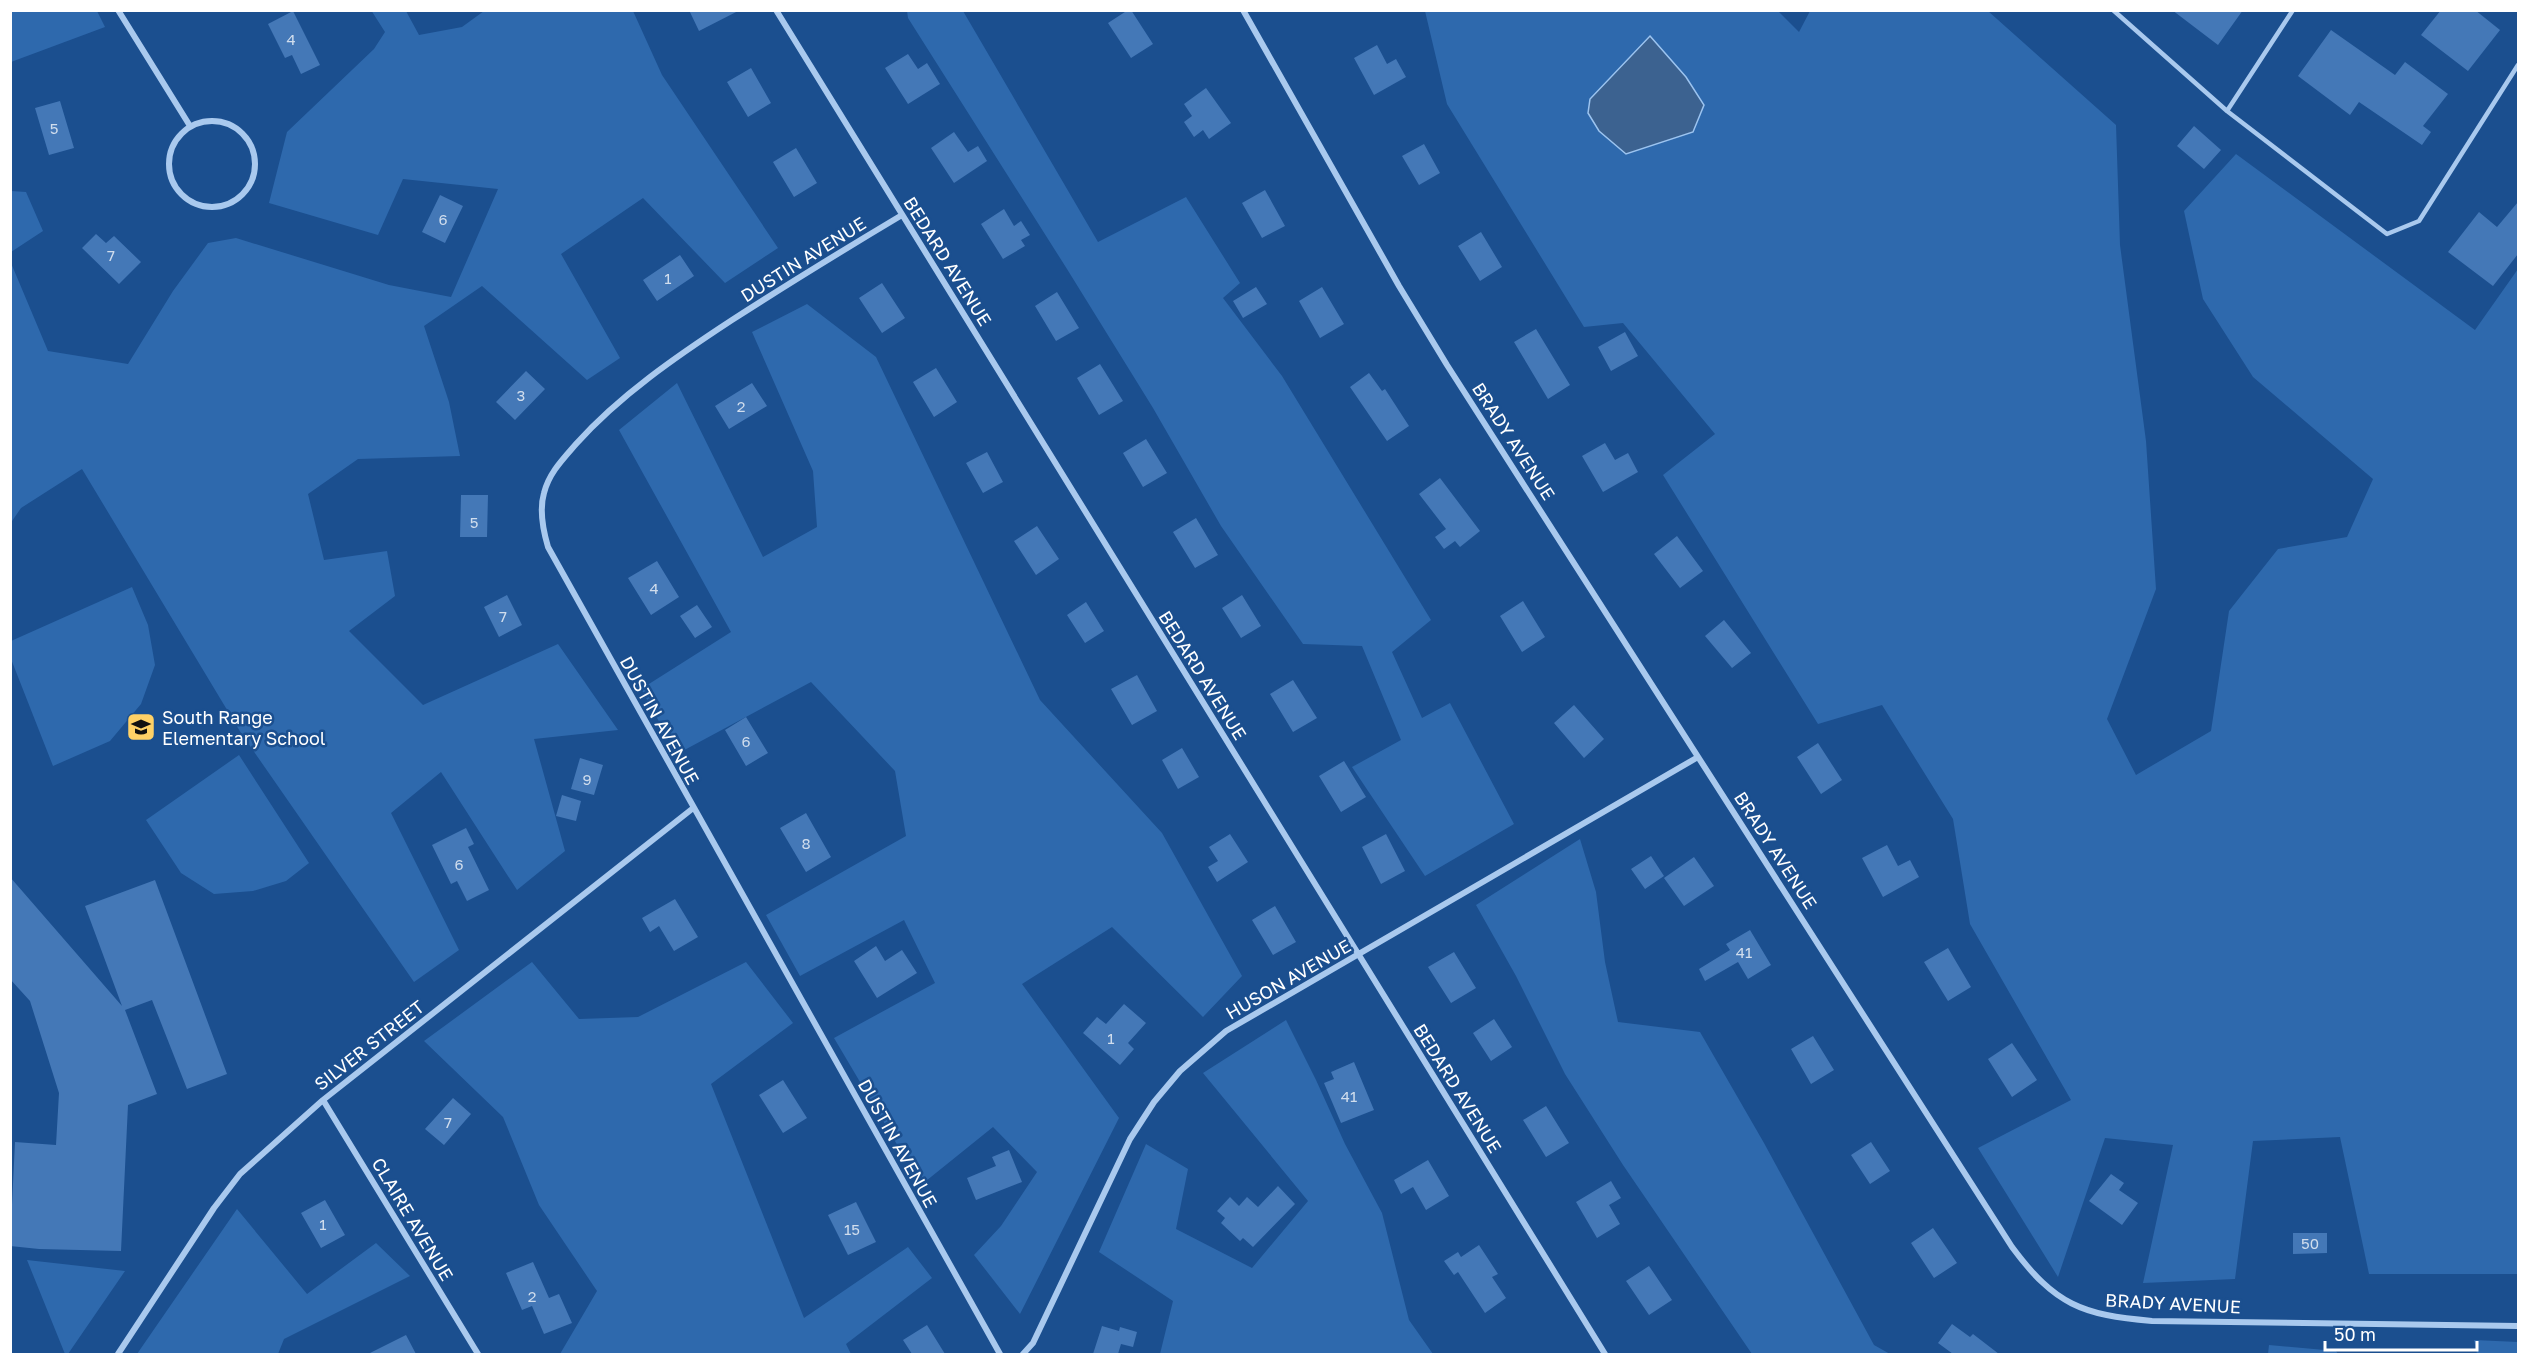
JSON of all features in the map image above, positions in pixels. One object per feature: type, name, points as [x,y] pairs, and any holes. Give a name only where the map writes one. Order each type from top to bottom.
[{"type":"street","points":[[118,10],[190,126]]},
{"type":"street","name":"BEDARD AVENUE","points":[[776,10],[1605,1354]]},
{"type":"street","name":"BRADY AVENUE","points":[[1243,10],[1399,286],[1698,757],[2012,1247],[2031,1273],[2046,1288],[2085,1311],[2107,1317],[2518,1326]]},
{"type":"street","points":[[204,121],[226,123],[245,135],[253,148],[256,163],[253,178],[246,191],[235,201],[221,206],[207,207],[188,200],[174,186],[169,160],[172,147],[179,135],[190,126],[204,121]]},
{"type":"street","name":"DUSTIN AVENUE","points":[[902,215],[799,277],[700,341],[640,385],[591,428],[556,467],[543,493],[542,526],[548,547],[692,809],[1000,1354]]},
{"type":"street","name":"HUSON AVENUE","points":[[1023,1354],[1034,1343],[1130,1139],[1180,1071],[1226,1031],[1698,757]]},
{"type":"street","name":"SILVER STREET","points":[[118,1354],[214,1208],[240,1174],[276,1139],[692,809]]},
{"type":"street","name":"CLAIRE AVENUE","points":[[323,1100],[478,1354]]},
{"type":"lane","points":[[2113,10],[2226,111],[2387,234],[2419,220],[2518,65]]},
{"type":"lane","points":[[2226,111],[2293,10]]},
{"type":"shaded area","points":[[11,10],[97,11],[105,27],[11,62]]},
{"type":"shaded area","points":[[371,10],[406,11],[419,35],[462,27],[484,11],[633,11],[662,75],[778,248],[725,283],[643,198],[561,254],[620,358],[587,380],[482,286],[424,326],[449,402],[460,456],[358,459],[308,494],[324,560],[387,551],[395,596],[349,631],[423,705],[558,644],[618,730],[534,739],[565,851],[517,890],[441,772],[391,813],[459,950],[414,982],[241,733],[82,469],[21,508],[10,524],[11,263],[48,351],[128,364],[173,291],[208,243],[236,238],[389,285],[451,297],[498,189],[403,179],[378,235],[269,203],[287,132],[374,49],[385,32]]},
{"type":"shaded area","points":[[907,11],[963,11],[1098,242],[1186,197],[1240,283],[1223,298],[1282,376],[1431,620],[1392,652],[1422,718],[1450,703],[1514,824],[1425,876],[1352,767],[1401,740],[1362,646],[1303,644],[1221,526],[1153,408],[908,18]]},
{"type":"shaded area","points":[[1425,11],[1778,11],[1799,32],[1810,11],[1988,11],[2116,125],[2120,245],[2146,441],[2156,589],[2107,719],[2136,775],[2211,731],[2229,611],[2278,549],[2347,537],[2373,479],[2253,377],[2203,299],[2184,211],[2236,154],[2475,330],[2518,269],[2518,1274],[2369,1274],[2340,1137],[2253,1141],[2235,1279],[2143,1283],[2173,1145],[2105,1138],[2058,1277],[1978,1148],[2071,1100],[1970,924],[1953,819],[1882,705],[1818,724],[1663,475],[1715,434],[1623,323],[1584,327],[1447,104]],"holes":[[[1704,105],[1692,132],[1626,154]]]},
{"type":"shaded area","points":[[1650,36],[1686,77],[1704,105],[1693,132],[1626,154],[1599,131],[1588,113],[1590,99]]},
{"type":"shaded area","points":[[11,191],[26,192],[43,231],[11,252]]},
{"type":"shaded area","points":[[807,304],[876,357],[1040,700],[1162,833],[1242,976],[1203,1017],[1112,927],[1022,984],[1119,1118],[1020,1314],[974,1255],[1001,1226],[1037,1172],[993,1127],[921,1185],[834,1038],[935,983],[904,920],[800,976],[766,915],[906,836],[895,771],[811,682],[677,754],[641,689],[731,632],[619,430],[677,383],[763,557],[817,527],[813,471],[752,332]]},
{"type":"shaded area","points":[[132,587],[148,625],[155,665],[141,704],[110,741],[53,766],[11,659],[11,641]]},
{"type":"shaded area","points":[[239,755],[309,863],[286,881],[253,891],[214,894],[181,873],[146,820]]},
{"type":"shaded area","points":[[1580,839],[1596,892],[1605,962],[1618,1022],[1700,1032],[1764,1143],[1874,1345],[1890,1354],[1752,1354],[1623,1165],[1565,1074],[1516,976],[1476,905]]},
{"type":"shaded area","points":[[532,962],[579,1019],[638,1017],[746,962],[793,1023],[711,1084],[804,1318],[908,1247],[932,1278],[846,1344],[851,1354],[560,1354],[597,1291],[539,1205],[503,1117],[424,1041]]},
{"type":"shaded area","points":[[1286,1020],[1345,1144],[1382,1213],[1409,1320],[1433,1354],[1160,1354],[1173,1301],[1099,1252],[1146,1144],[1188,1169],[1176,1229],[1252,1268],[1308,1201],[1203,1073]]},
{"type":"shaded area","points":[[237,1209],[307,1294],[376,1243],[410,1276],[284,1339],[278,1354],[137,1354]]},
{"type":"shaded area","points":[[27,1260],[125,1271],[68,1354],[65,1354]]},
{"type":"shaded area","points":[[2474,1340],[2518,1342],[2518,1354],[2477,1354]]},
{"type":"shaded area","points":[[2269,1345],[2336,1351],[2338,1354],[2268,1354]]},
{"type":"building","points":[[689,10],[740,10],[699,31]]},
{"type":"building","points":[[1131,10],[1153,44],[1131,58],[1108,23]]},
{"type":"building","points":[[2172,10],[2243,10],[2218,45]]},
{"type":"building","points":[[2441,10],[2475,10],[2500,30],[2468,71],[2421,35]]},
{"type":"building","points":[[293,11],[320,65],[301,74],[292,55],[285,58],[268,24]]},
{"type":"building","points":[[2331,30],[2395,75],[2405,62],[2448,94],[2423,126],[2431,132],[2422,145],[2359,102],[2350,115],[2298,76]]},
{"type":"building","points":[[1377,45],[1387,64],[1396,59],[1406,77],[1374,95],[1354,58]]},
{"type":"building","points":[[908,54],[918,69],[927,63],[940,84],[908,104],[885,68]]},
{"type":"building","points":[[751,68],[771,103],[748,117],[727,82]]},
{"type":"building","points":[[1206,88],[1231,123],[1209,139],[1203,130],[1194,137],[1184,122],[1192,116],[1184,104]]},
{"type":"building","points":[[60,101],[74,148],[49,155],[35,108]]},
{"type":"building","points":[[2194,126],[2221,150],[2204,169],[2177,146]]},
{"type":"building","points":[[954,132],[968,152],[978,146],[987,161],[954,183],[931,148]]},
{"type":"building","points":[[1424,144],[1440,173],[1419,185],[1402,156]]},
{"type":"building","points":[[796,148],[817,183],[794,197],[773,162]]},
{"type":"building","points":[[1265,190],[1285,226],[1262,238],[1242,203]]},
{"type":"building","points":[[440,195],[463,206],[445,243],[422,232]]},
{"type":"building","points":[[2518,202],[2518,254],[2493,286],[2448,252],[2479,212],[2497,227]]},
{"type":"building","points":[[1004,209],[1014,226],[1021,221],[1030,235],[1021,240],[1025,246],[1003,259],[981,224]]},
{"type":"building","points":[[1481,232],[1502,267],[1480,281],[1458,246]]},
{"type":"building","points":[[96,234],[106,243],[114,236],[141,262],[119,284],[82,248]]},
{"type":"building","points":[[680,255],[694,276],[657,301],[643,280]]},
{"type":"building","points":[[882,283],[905,318],[882,333],[859,298]]},
{"type":"building","points":[[1256,287],[1267,304],[1243,318],[1233,301]]},
{"type":"building","points":[[1322,287],[1344,324],[1320,338],[1299,301]]},
{"type":"building","points":[[1057,292],[1079,328],[1056,341],[1035,306]]},
{"type":"building","points":[[1536,329],[1570,385],[1548,399],[1514,342]]},
{"type":"building","points":[[1625,332],[1638,356],[1611,371],[1598,347]]},
{"type":"building","points":[[1100,364],[1123,401],[1099,415],[1077,378]]},
{"type":"building","points":[[936,368],[957,402],[934,417],[913,382]]},
{"type":"building","points":[[526,371],[545,389],[515,420],[496,402]]},
{"type":"building","points":[[1369,373],[1382,391],[1385,389],[1409,426],[1387,441],[1350,387]]},
{"type":"building","points":[[752,383],[767,406],[729,429],[715,406]]},
{"type":"building","points":[[1146,439],[1167,473],[1143,487],[1123,453]]},
{"type":"building","points":[[1605,443],[1615,460],[1628,453],[1638,472],[1603,492],[1582,456]]},
{"type":"building","points":[[987,452],[1003,482],[983,493],[966,463]]},
{"type":"building","points":[[1440,478],[1480,531],[1460,547],[1455,541],[1444,549],[1435,537],[1446,529],[1419,494]]},
{"type":"building","points":[[461,495],[488,495],[487,537],[460,537]]},
{"type":"building","points":[[1196,518],[1218,555],[1195,568],[1173,532]]},
{"type":"building","points":[[1037,526],[1059,559],[1036,575],[1014,541]]},
{"type":"building","points":[[1677,536],[1703,571],[1680,588],[1654,554]]},
{"type":"building","points":[[657,561],[679,597],[651,615],[628,578]]},
{"type":"building","points":[[507,595],[522,625],[499,637],[484,607]]},
{"type":"building","points":[[1242,595],[1261,626],[1241,638],[1222,608]]},
{"type":"building","points":[[1523,601],[1545,637],[1522,652],[1500,616]]},
{"type":"building","points":[[1086,602],[1104,631],[1085,643],[1067,615]]},
{"type":"building","points":[[697,605],[712,627],[695,638],[680,616]]},
{"type":"building","points":[[1724,620],[1751,653],[1732,668],[1705,636]]},
{"type":"building","points":[[1137,675],[1157,711],[1132,725],[1111,689]]},
{"type":"building","points":[[1293,680],[1317,718],[1293,732],[1270,694]]},
{"type":"building","points":[[1574,705],[1604,739],[1584,758],[1554,723]]},
{"type":"building","points":[[746,717],[768,753],[746,766],[725,730]]},
{"type":"building","points":[[1818,743],[1842,780],[1821,794],[1797,757]]},
{"type":"building","points":[[1182,748],[1199,777],[1178,789],[1162,760]]},
{"type":"building","points":[[580,758],[603,765],[594,795],[571,789]]},
{"type":"building","points":[[1344,761],[1366,797],[1341,812],[1319,776]]},
{"type":"building","points":[[562,795],[581,801],[576,821],[556,816]]},
{"type":"building","points":[[806,813],[831,857],[806,872],[780,828]]},
{"type":"building","points":[[466,828],[474,844],[468,847],[489,890],[467,901],[457,881],[451,884],[432,845]]},
{"type":"building","points":[[1230,834],[1248,862],[1217,882],[1208,867],[1218,861],[1209,847]]},
{"type":"building","points":[[1386,834],[1405,871],[1381,884],[1362,847]]},
{"type":"building","points":[[1887,845],[1898,866],[1910,860],[1919,877],[1883,897],[1862,858]]},
{"type":"building","points":[[1651,856],[1664,876],[1645,889],[1631,869]]},
{"type":"building","points":[[1694,857],[1714,886],[1684,906],[1664,878]]},
{"type":"building","points":[[10,877],[122,1006],[85,906],[155,880],[227,1074],[187,1089],[152,1000],[125,1010],[157,1094],[128,1105],[121,1251],[10,1246],[15,1142],[56,1145],[59,1093],[30,1001],[10,979]]},
{"type":"building","points":[[675,899],[698,937],[674,951],[659,926],[650,932],[642,918]]},
{"type":"building","points":[[1275,906],[1296,942],[1273,955],[1252,920]]},
{"type":"building","points":[[1750,930],[1771,965],[1748,979],[1738,962],[1705,981],[1699,969],[1730,950],[1726,944]]},
{"type":"building","points":[[876,946],[885,961],[902,950],[917,973],[877,998],[854,961]]},
{"type":"building","points":[[1948,948],[1971,987],[1948,1001],[1924,962]]},
{"type":"building","points":[[1454,952],[1476,988],[1451,1003],[1428,967]]},
{"type":"building","points":[[1124,1004],[1146,1023],[1128,1043],[1134,1049],[1120,1065],[1083,1033],[1097,1017],[1106,1024]]},
{"type":"building","points":[[1494,1019],[1512,1047],[1491,1061],[1473,1033]]},
{"type":"building","points":[[1813,1036],[1834,1070],[1811,1084],[1791,1049]]},
{"type":"building","points":[[2012,1043],[2037,1080],[2012,1097],[1988,1059]]},
{"type":"building","points":[[1354,1062],[1374,1110],[1341,1123],[1324,1083],[1334,1079],[1331,1072]]},
{"type":"building","points":[[783,1080],[807,1118],[783,1133],[759,1095]]},
{"type":"building","points":[[453,1098],[471,1114],[444,1145],[425,1129]]},
{"type":"building","points":[[1546,1106],[1569,1143],[1546,1157],[1523,1120]]},
{"type":"building","points":[[1871,1142],[1890,1171],[1870,1184],[1851,1155]]},
{"type":"building","points":[[1009,1150],[1022,1182],[976,1200],[967,1178],[996,1166],[992,1157]]},
{"type":"building","points":[[1428,1160],[1449,1196],[1426,1210],[1413,1187],[1401,1194],[1394,1180]]},
{"type":"building","points":[[2111,1174],[2124,1183],[2119,1190],[2138,1203],[2122,1225],[2089,1201]]},
{"type":"building","points":[[1611,1181],[1621,1198],[1609,1205],[1620,1224],[1597,1238],[1576,1202]]},
{"type":"building","points":[[1278,1186],[1295,1204],[1253,1247],[1243,1238],[1240,1241],[1221,1223],[1225,1218],[1217,1211],[1230,1197],[1239,1206],[1247,1197],[1258,1207]]},
{"type":"building","points":[[325,1200],[345,1235],[321,1248],[301,1213]]},
{"type":"building","points":[[856,1202],[876,1242],[848,1255],[828,1215]]},
{"type":"building","points":[[1933,1228],[1957,1263],[1934,1278],[1911,1243]]},
{"type":"building","points":[[2293,1233],[2327,1233],[2327,1253],[2293,1254]]},
{"type":"building","points":[[1479,1245],[1498,1274],[1492,1277],[1506,1298],[1485,1313],[1458,1272],[1454,1275],[1444,1261],[1458,1252],[1461,1257]]},
{"type":"building","points":[[533,1262],[549,1298],[559,1294],[572,1323],[544,1334],[532,1306],[522,1310],[506,1273]]},
{"type":"building","points":[[1649,1266],[1672,1300],[1649,1315],[1626,1281]]},
{"type":"building","points":[[1952,1324],[1970,1337],[1973,1334],[1999,1354],[1953,1354],[1938,1343]]},
{"type":"building","points":[[927,1325],[945,1354],[912,1354],[903,1340]]},
{"type":"building","points":[[1102,1326],[1119,1331],[1120,1327],[1137,1332],[1133,1347],[1121,1344],[1118,1354],[1093,1354]]},
{"type":"building","points":[[406,1335],[416,1354],[368,1354]]},
{"type":"place","name":"South Range Elementary School","points":[[141,727]]}]
